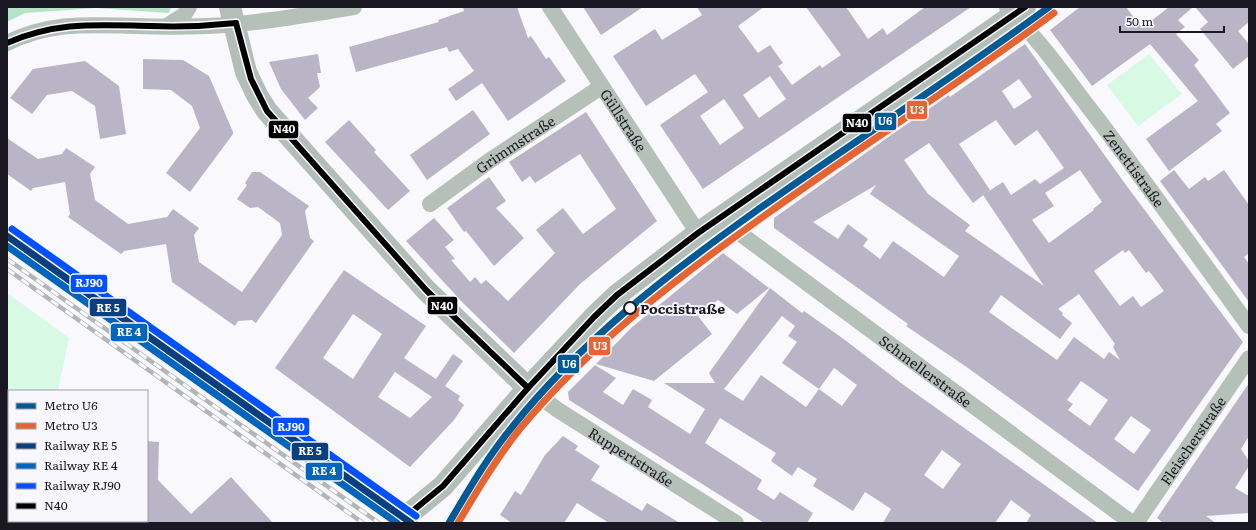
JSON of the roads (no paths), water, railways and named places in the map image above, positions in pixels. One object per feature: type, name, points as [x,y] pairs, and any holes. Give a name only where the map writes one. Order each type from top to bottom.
[{"type":"main road","points":[[398,523],[443,486],[528,388],[594,317],[617,295],[720,218],[1015,10]]},
{"type":"main road","points":[[233,15],[246,72],[267,111],[281,129],[426,290],[528,388]]},
{"type":"street","points":[[167,26],[184,15],[189,7]]},
{"type":"street","points":[[290,7],[312,14]]},
{"type":"street","points":[[7,43],[33,32],[76,24],[167,26],[233,15],[312,14],[354,7]]},
{"type":"street","name":"Güllstraße","points":[[550,7],[698,234]]},
{"type":"street","name":"Zenettistraße","points":[[1015,10],[1148,186],[1249,326]]},
{"type":"street","name":"Grimmstraße","points":[[430,204],[489,161],[601,87]]},
{"type":"street","name":"Schmellerstraße","points":[[720,218],[1132,523]]},
{"type":"street","name":"Fleischerstraße","points":[[1136,523],[1249,358]]},
{"type":"street","name":"Ruppertstraße","points":[[528,388],[564,414],[736,523]]},
{"type":"railway","points":[[7,259],[379,523]]},
{"type":"railway","points":[[7,269],[363,523]]},
{"type":"metro line","name":"U6","points":[[449,523],[471,485],[513,426],[567,365],[627,310],[690,259],[756,211],[1049,7]]},
{"type":"metro line","name":"U3","points":[[458,523],[495,464],[519,430],[574,370],[634,315],[698,264],[800,190],[982,65],[1054,13]]},
{"type":"rail line","name":"RJ90","points":[[12,229],[416,516]]},
{"type":"place","name":"Poccistraße","points":[[630,308]]}]
